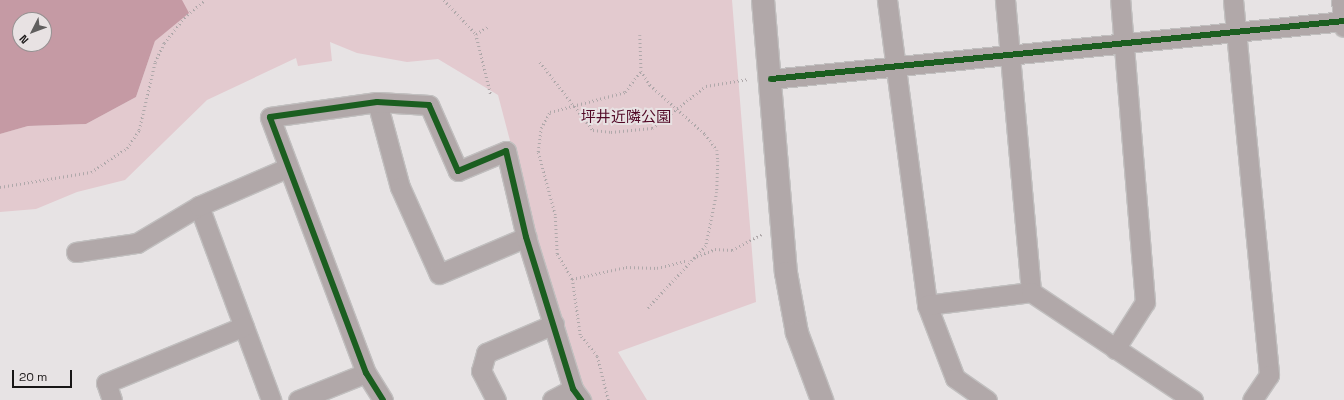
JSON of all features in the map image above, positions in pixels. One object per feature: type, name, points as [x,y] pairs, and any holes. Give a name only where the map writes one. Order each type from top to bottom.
[{"type":"street","points":[[763,0],[761,79],[786,273],[797,333],[822,400]]},
{"type":"street","points":[[887,0],[893,66],[927,305],[955,378],[987,400]]},
{"type":"street","points":[[1005,0],[1031,292]]},
{"type":"street","points":[[1115,349],[1145,302],[1120,0]]},
{"type":"street","points":[[1233,0],[1238,31],[1269,374],[1252,400]]},
{"type":"street","points":[[761,79],[1238,31],[1344,23],[1341,0]]},
{"type":"street","points":[[377,102],[400,187],[439,274],[526,237]]},
{"type":"street","points":[[383,400],[366,373],[287,168],[270,117],[377,102],[429,105],[458,171],[506,151],[526,237],[577,395],[552,400]]},
{"type":"street","points":[[76,252],[137,244],[199,206],[287,168]]},
{"type":"street","points":[[199,206],[271,400]]},
{"type":"street","points":[[927,305],[1031,292],[1194,400]]},
{"type":"street","points":[[496,400],[481,371],[486,353],[554,324]]},
{"type":"street","points":[[112,400],[106,383],[244,326]]},
{"type":"street","points":[[298,400],[366,373]]},
{"type":"path","points":[[0,187],[91,172],[127,148],[139,130],[155,62],[164,43],[187,14],[205,0]]},
{"type":"path","points":[[444,0],[476,34],[491,95]]},
{"type":"path","points":[[476,34],[489,26]]},
{"type":"path","points":[[640,35],[641,72],[650,85],[679,111],[717,150],[717,192],[710,217],[711,234],[706,246],[690,260],[648,308]]},
{"type":"path","points":[[540,62],[593,130],[611,132],[652,128],[679,111],[688,98],[706,86],[761,79]]},
{"type":"path","points":[[608,400],[597,356],[580,335],[572,279],[557,254],[555,215],[538,152],[541,128],[550,112],[572,103],[626,92],[641,72]]},
{"type":"path","points":[[572,279],[626,267],[656,268],[690,260],[715,249],[732,250],[763,234]]},
{"type":"green space","name":"坪井近隣公園","points":[[182,0],[732,0],[756,302],[618,352],[647,400],[586,400],[574,384],[498,95],[438,59],[407,62],[357,53],[330,42],[332,61],[298,66],[296,58],[207,100],[125,180],[77,192],[36,209],[0,212],[0,134],[28,126],[86,124],[136,97],[155,41],[168,29]]},
{"type":"shaded area","points":[[0,0],[182,0],[189,13],[155,41],[136,97],[86,124],[28,126],[0,134]]},
{"type":"cycle path","points":[[771,79],[1344,21]]},
{"type":"cycle path","points":[[383,400],[366,373],[270,117],[377,102],[429,105],[458,171],[506,151],[526,237],[573,389],[581,400]]}]
